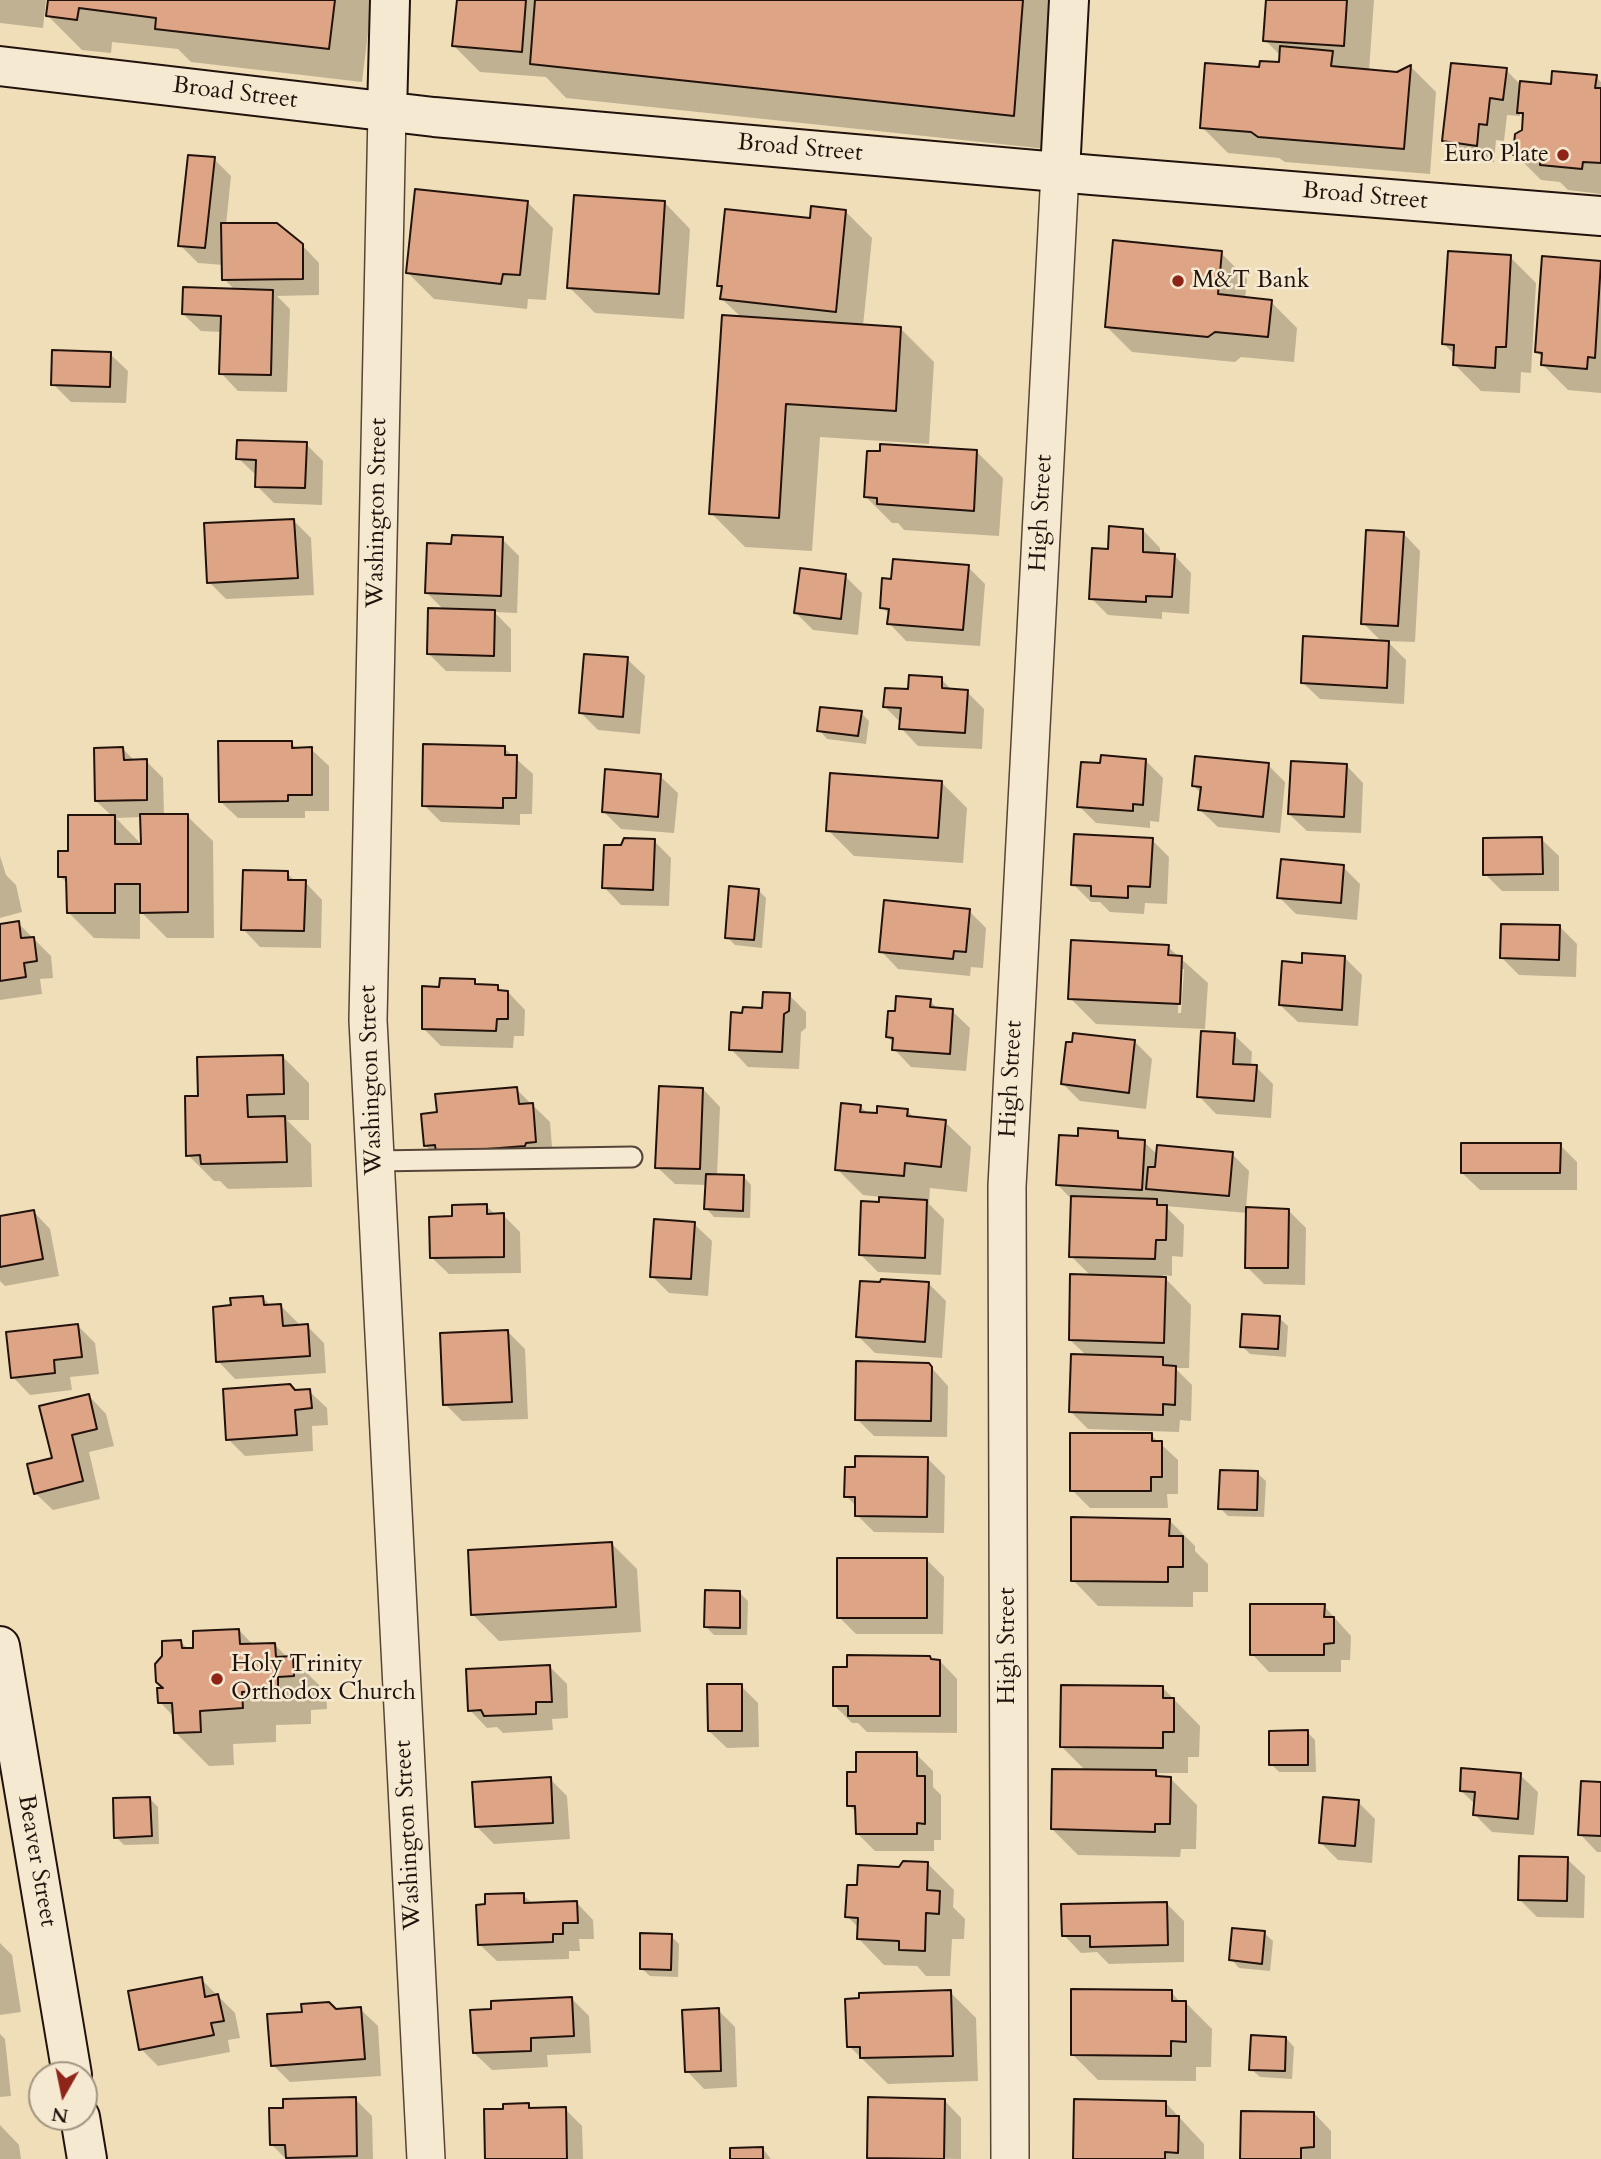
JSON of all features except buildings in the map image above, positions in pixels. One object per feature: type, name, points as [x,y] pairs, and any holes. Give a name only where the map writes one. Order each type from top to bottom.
[{"type":"street","name":"Washington Street","points":[[390,0],[368,1020],[426,2159]]},
{"type":"street","name":"High Street","points":[[1010,2159],[1007,1213],[1069,0]]},
{"type":"street","name":"Broad Street","points":[[0,66],[387,112],[1060,172],[1601,216]]},
{"type":"street","name":"Beaver Street","points":[[0,1646],[70,2061]]},
{"type":"street","points":[[82,2131],[87,2159]]},
{"type":"lane","points":[[375,1161],[632,1157]]},
{"type":"place","name":"Euro Plate","points":[[1563,155]]},
{"type":"place","name":"M&T Bank","points":[[1178,281]]},
{"type":"place","name":"Holy Trinity Orthodox Church","points":[[217,1679]]}]
